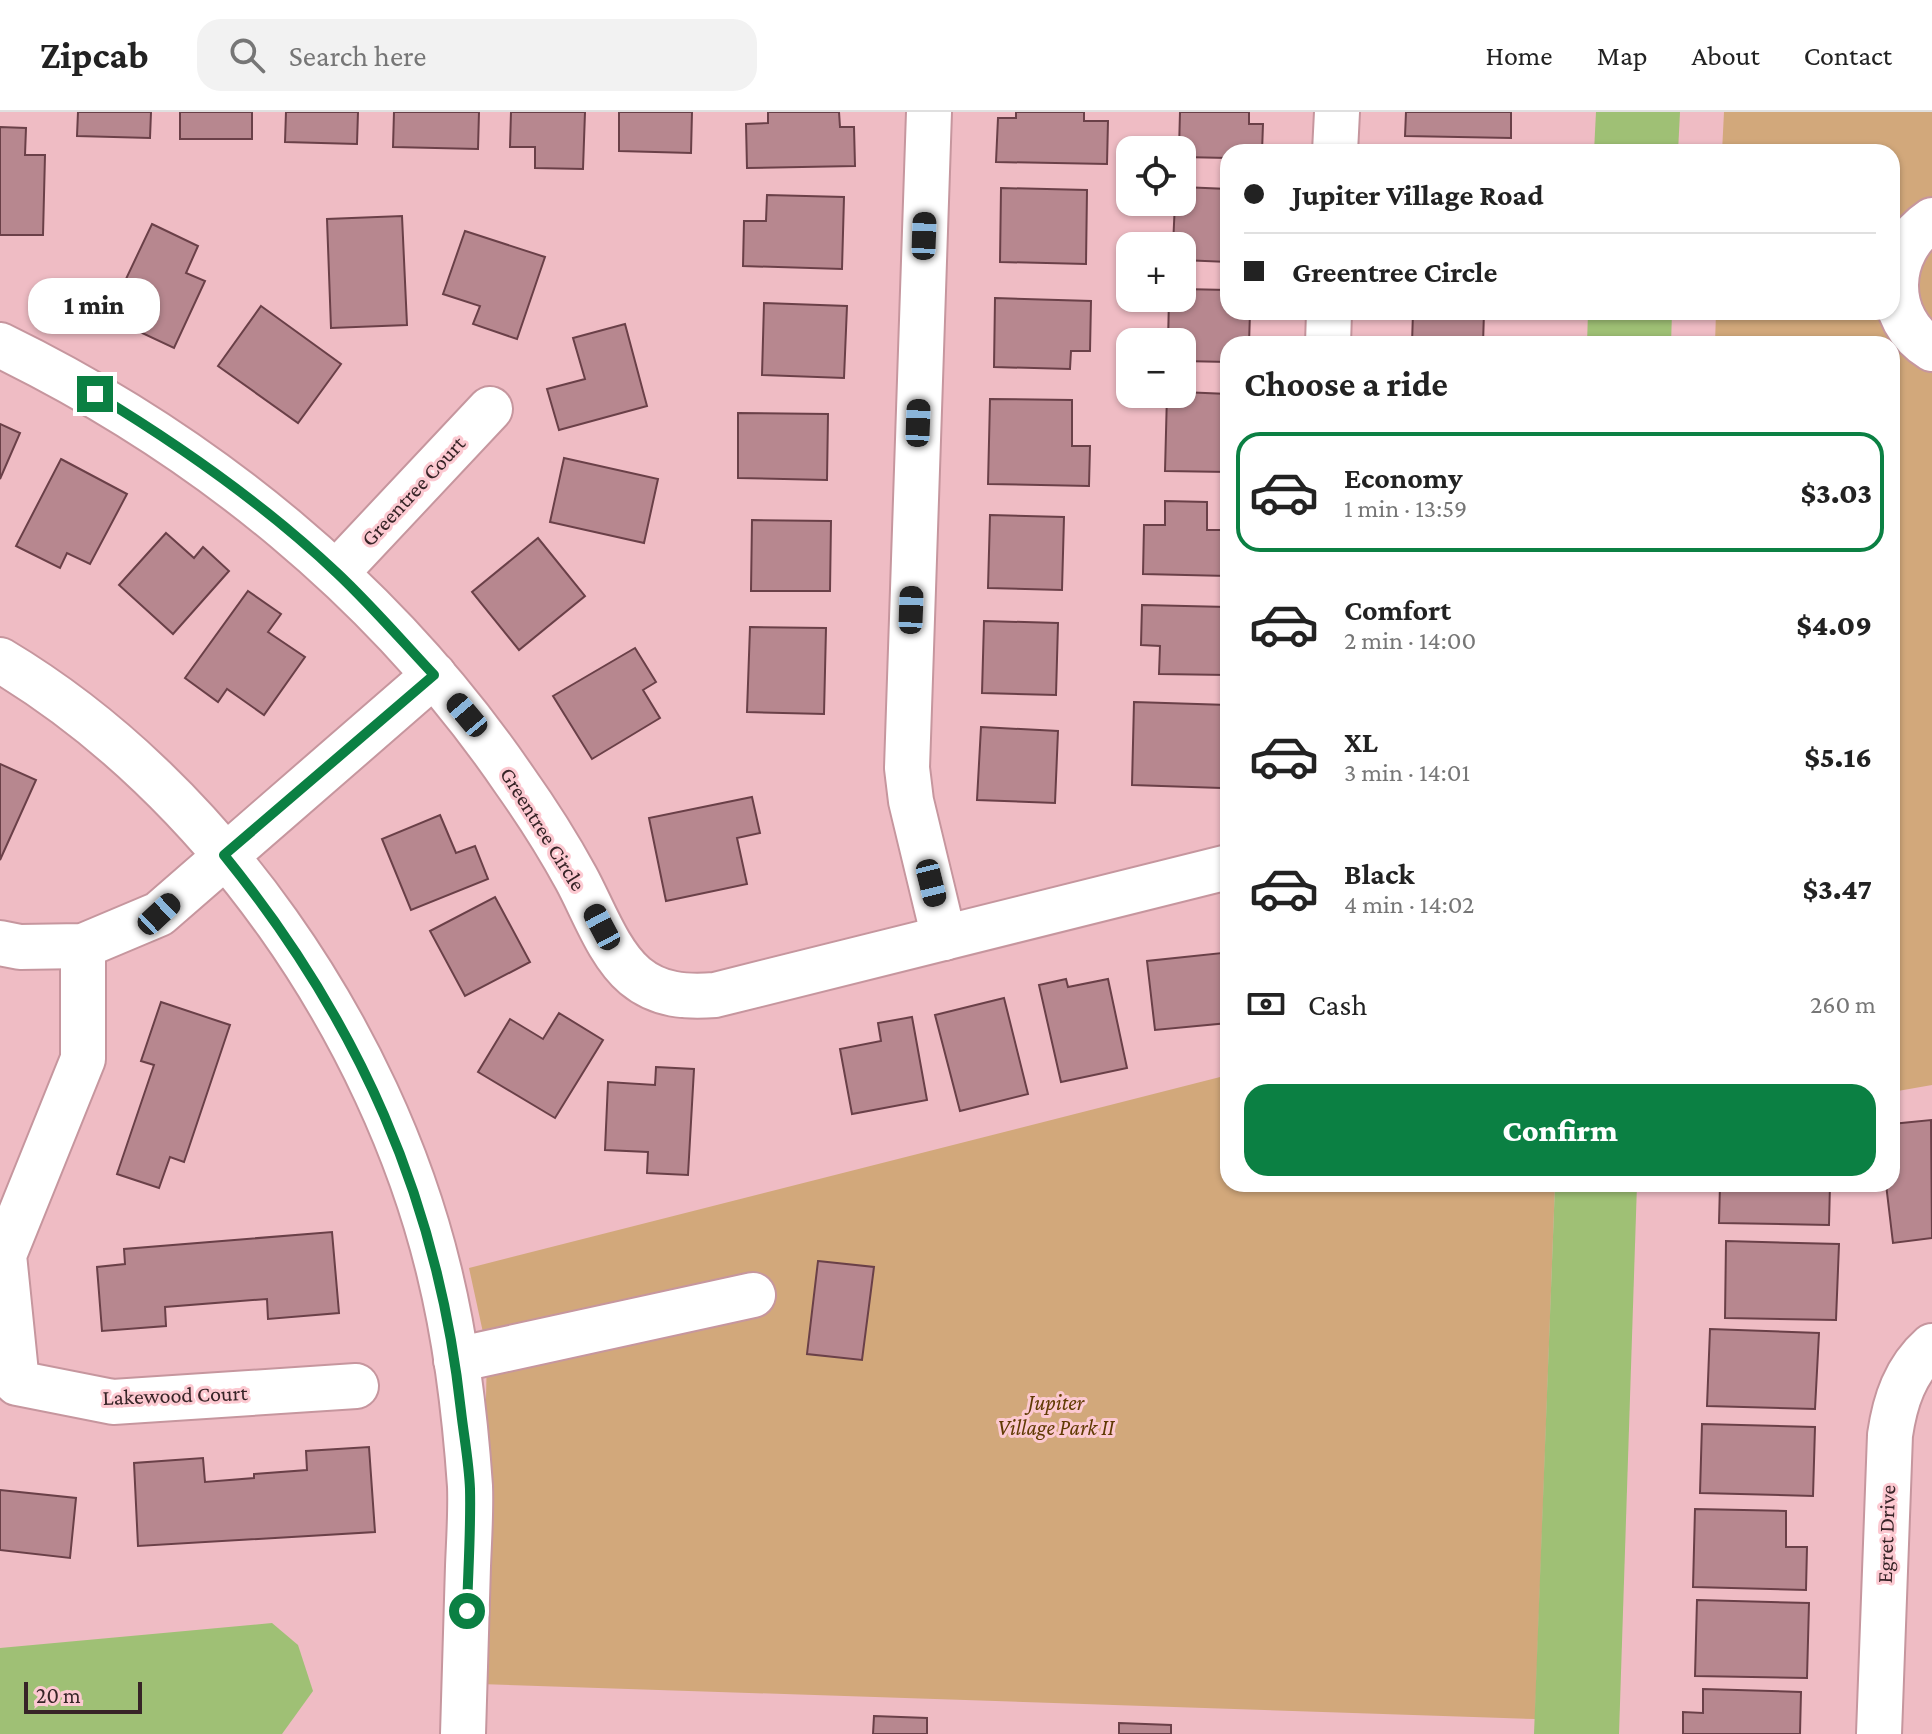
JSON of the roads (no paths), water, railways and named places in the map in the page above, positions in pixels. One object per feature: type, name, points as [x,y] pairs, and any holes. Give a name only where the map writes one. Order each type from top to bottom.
[{"type":"street","points":[[929,112],[907,768],[911,801],[944,938]]},
{"type":"street","points":[[1335,144],[1337,112]]},
{"type":"street","points":[[1900,258],[1905,246],[1932,220]]},
{"type":"street","points":[[1900,310],[1904,322],[1920,342],[1932,349]]},
{"type":"street","name":"Greentree Circle","points":[[0,345],[72,380],[165,437],[254,502],[336,573],[434,675],[516,781],[574,874],[616,953],[634,975],[659,990],[687,997],[715,995],[1220,869]]},
{"type":"street","name":"Greentree Court","points":[[336,573],[490,409]]},
{"type":"street","points":[[0,660],[102,733],[156,782],[224,855],[309,970],[363,1066],[419,1201],[439,1271],[456,1360],[470,1488],[463,1734]]},
{"type":"street","points":[[0,943],[20,947],[83,946],[159,914],[434,675]]},
{"type":"street","name":"Lakewood Court","points":[[83,946],[83,1059],[4,1255],[17,1383],[113,1402],[356,1386]]},
{"type":"street","points":[[456,1360],[753,1295]]},
{"type":"street","name":"Egret Drive","points":[[1879,1734],[1890,1435],[1894,1404],[1906,1377],[1932,1346]]},
{"type":"park label","name":"Jupiter Village Park II","points":[[1056,1414]]}]
